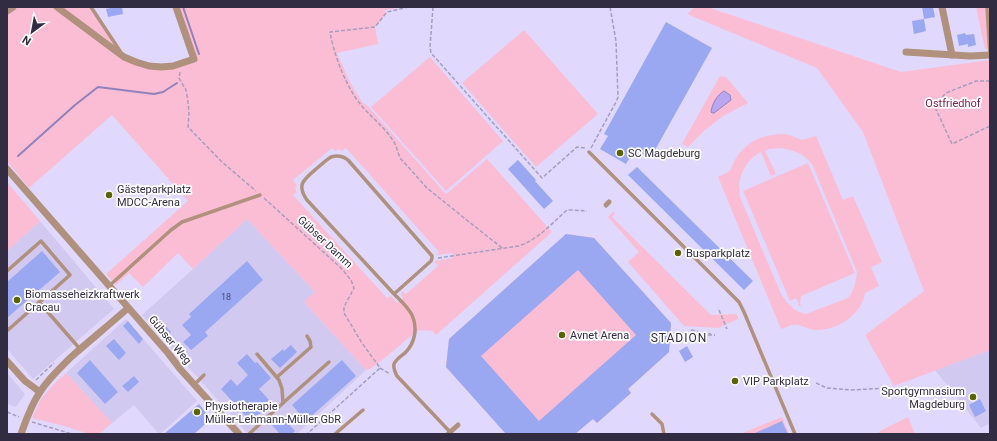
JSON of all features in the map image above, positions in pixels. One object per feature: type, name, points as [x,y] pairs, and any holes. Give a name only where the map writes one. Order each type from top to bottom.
[{"type":"street","points":[[7,12],[13,7]]},
{"type":"street","points":[[57,7],[124,57],[149,66],[161,67],[173,66],[194,59],[176,7]]},
{"type":"street","points":[[942,7],[952,55]]},
{"type":"street","points":[[906,52],[970,56],[990,55]]},
{"type":"street","name":"Gübser Weg","points":[[7,169],[181,370],[239,434]]},
{"type":"street","points":[[21,434],[26,420],[40,392],[53,375],[80,349],[128,308]]},
{"type":"street","points":[[7,361],[25,381],[40,392]]},
{"type":"street","points":[[450,433],[458,425]]},
{"type":"lane","points":[[91,7],[124,57]]},
{"type":"lane","points":[[987,7],[990,55]]},
{"type":"lane","points":[[589,152],[738,302],[744,312],[795,434]]},
{"type":"lane","points":[[394,294],[431,261],[432,258],[348,160],[339,156],[331,157],[303,181],[302,186],[306,199],[411,314],[414,321],[414,339],[411,346],[394,363],[394,368],[397,376],[450,433]]},
{"type":"lane","points":[[109,286],[171,230],[182,222],[260,195]]},
{"type":"lane","points":[[7,271],[41,241],[70,275],[8,330],[7,328]]},
{"type":"lane","points":[[39,302],[80,349]]},
{"type":"lane","points":[[277,377],[311,347],[307,336]]},
{"type":"lane","points":[[256,354],[279,380],[282,389],[283,403]]},
{"type":"lane","points":[[249,434],[329,362]]},
{"type":"lane","points":[[195,384],[204,375]]},
{"type":"lane","points":[[335,434],[363,410]]},
{"type":"lane","points":[[652,414],[662,424],[664,434]]},
{"type":"path","points":[[409,7],[386,12],[375,27],[330,32],[337,58],[355,97],[362,107],[390,136],[401,159],[427,188],[502,248]]},
{"type":"path","points":[[433,7],[430,47],[431,52],[542,178],[577,147],[585,148],[589,152],[618,98],[616,41],[610,7]]},
{"type":"path","name":"Gübser Damm","points":[[173,66],[180,72],[179,78],[186,90],[189,113],[188,127],[222,162],[341,268],[352,280],[354,288],[344,307],[344,313],[362,343],[380,368]]},
{"type":"path","points":[[990,81],[976,81],[946,93],[934,105],[952,144],[990,126]]},
{"type":"path","points":[[432,258],[519,246],[531,241],[567,210],[587,211]]},
{"type":"path","points":[[719,310],[727,329]]},
{"type":"path","points":[[690,335],[715,334],[691,330]]},
{"type":"path","points":[[307,434],[380,368],[389,374],[397,376]]},
{"type":"path","points":[[816,383],[827,388],[851,390],[888,388]]},
{"type":"path","points":[[7,412],[26,420],[72,434]]},
{"type":"shaded area","points":[[724,91],[730,95],[731,100],[712,113],[715,100]]},
{"type":"shaded area","points":[[247,219],[316,293],[304,302],[366,370],[297,434],[248,434],[142,315]]},
{"type":"shaded area","points":[[40,221],[114,309],[33,379],[7,349],[7,251]]},
{"type":"shaded area","points":[[126,319],[197,401],[160,434],[134,405],[112,423],[66,373]]},
{"type":"shaded area","name":"Sportgymnasium Magdeburg","points":[[990,350],[990,427],[988,424],[981,428],[935,370]]},
{"type":"shaded area","points":[[7,373],[25,394],[16,407],[7,404]]},
{"type":"green space","points":[[7,7],[91,7],[124,57],[161,67],[194,59],[178,7],[402,7],[382,11],[387,12],[375,27],[378,44],[337,53],[356,93],[365,105],[366,104],[446,194],[487,159],[552,232],[436,335],[433,331],[418,330],[386,357],[370,369],[366,370],[304,302],[315,292],[247,219],[193,269],[178,253],[143,287],[129,273],[116,285],[106,274],[188,201],[112,115],[29,188],[7,161]],"holes":[[[332,148],[335,151],[339,149],[342,151],[346,148],[439,252],[436,255],[452,253],[453,258],[435,261],[438,266],[406,294],[402,291],[401,294],[403,298],[397,303],[391,296],[387,298],[293,195],[297,192],[295,189],[297,185],[293,180]]]},
{"type":"green space","name":"Ostfriedhof","points":[[695,7],[707,7],[901,72],[990,60],[990,350],[894,386],[865,335],[924,291],[863,132],[817,68],[687,14]]},
{"type":"green space","points":[[976,7],[990,7],[990,49],[985,49]]},
{"type":"green space","points":[[524,30],[598,114],[536,167],[462,83]]},
{"type":"green space","points":[[430,57],[503,141],[446,191],[371,107]]},
{"type":"green space","points":[[720,76],[726,77],[748,103],[723,116],[705,130],[688,147],[682,144]]},
{"type":"green space","points":[[785,134],[802,140],[816,136],[843,200],[853,196],[882,262],[871,267],[879,286],[865,293],[863,301],[854,314],[841,324],[833,327],[817,330],[790,325],[781,329],[718,177],[730,171],[734,162],[744,148],[758,139]],"holes":[[[782,148],[802,155],[812,164],[857,272],[854,289],[848,298],[806,314],[795,309],[781,294],[740,197],[739,184],[741,176],[750,160],[761,152],[771,176],[776,174],[765,151],[769,149]]]},
{"type":"green space","points":[[808,163],[855,273],[801,296],[801,305],[799,306],[796,298],[790,301],[743,191]]},
{"type":"green space","points":[[7,182],[40,221],[7,251]]},
{"type":"green space","points":[[613,212],[615,213],[612,217],[711,315],[736,314],[738,319],[718,328],[684,326],[628,262],[639,252],[608,217]]},
{"type":"green space","name":"Avnet Arena","points":[[566,234],[594,238],[671,323],[669,352],[628,389],[631,393],[597,423],[592,419],[575,434],[506,434],[446,367],[449,339]]},
{"type":"green space","points":[[66,373],[112,423],[99,434],[89,434],[32,418],[41,399]]},
{"type":"green space","points":[[782,417],[789,434],[740,434]]},
{"type":"green space","points":[[908,417],[915,434],[877,434],[880,431]]},
{"type":"building","points":[[122,7],[123,14],[108,17],[106,9]]},
{"type":"building","points":[[922,7],[933,7],[935,17],[924,19]]},
{"type":"building","points":[[924,19],[926,31],[914,34],[912,21]]},
{"type":"building","name":"SC Magdeburg","points":[[666,22],[712,48],[650,159],[634,150],[626,164],[600,149],[608,136],[604,134]]},
{"type":"building","points":[[965,33],[966,35],[974,34],[976,45],[968,47],[968,44],[959,46],[957,35]]},
{"type":"building","points":[[518,160],[553,201],[544,209],[508,169]]},
{"type":"building","points":[[637,167],[753,281],[744,290],[628,175]]},
{"type":"building","name":"Avnet Arena","points":[[566,234],[594,238],[671,323],[669,352],[628,389],[631,393],[597,423],[593,419],[575,434],[506,434],[446,367],[449,339]],"holes":[[[578,270],[636,335],[539,421],[481,356]]]},
{"type":"building","name":"Biomasseheizkraftwerk Cracau","points":[[42,251],[60,272],[7,318],[7,282]]},
{"type":"building","points":[[247,261],[263,280],[205,332],[208,336],[191,350],[183,342],[191,335],[182,325],[191,317],[189,314]]},
{"type":"building","points":[[128,321],[143,339],[139,344],[123,326]]},
{"type":"building","points":[[162,322],[171,332],[165,337],[156,327]]},
{"type":"building","points":[[114,339],[126,353],[119,360],[106,346]]},
{"type":"building","points":[[291,345],[297,352],[280,368],[271,359],[283,349],[284,351]]},
{"type":"building","points":[[687,346],[693,357],[685,362],[679,351]]},
{"type":"building","points":[[247,354],[255,363],[257,362],[271,378],[259,389],[269,400],[258,409],[261,412],[251,422],[221,389],[231,379],[237,386],[248,375],[237,363]]},
{"type":"building","points":[[90,360],[118,392],[105,404],[77,373]]},
{"type":"building","points":[[342,360],[356,376],[306,421],[292,405]]},
{"type":"building","points":[[134,376],[139,382],[128,392],[122,386]]},
{"type":"building","points":[[980,399],[986,411],[975,417],[969,405]]},
{"type":"building","name":"Physiotherapie Müller-Lehmann-Müller GbR","points":[[199,404],[211,419],[194,434],[164,434]]},
{"type":"building","points":[[280,415],[295,431],[292,434],[280,434],[271,424]]},
{"type":"building","points":[[782,421],[788,434],[753,434]]},
{"type":"waterway","points":[[183,7],[199,54]]},
{"type":"waterway","points":[[18,156],[75,105],[98,87],[154,94],[163,92],[177,83]]},
{"type":"place","name":"SC Magdeburg","points":[[620,153]]},
{"type":"place","name":"Gästeparkplatz MDCC-Arena","points":[[109,195]]},
{"type":"place","name":"Busparkplatz","points":[[678,253]]},
{"type":"place","name":"Biomasseheizkraftwerk Cracau","points":[[17,300]]},
{"type":"place","name":"Avnet Arena","points":[[562,335]]},
{"type":"place","name":"VIP Parkplatz","points":[[735,381]]},
{"type":"place","name":"Sportgymnasium Magdeburg","points":[[973,397]]},
{"type":"place","name":"Physiotherapie Müller-Lehmann-Müller GbR","points":[[197,412]]},
{"type":"district","name":"STADION","points":[[679,338]]}]
